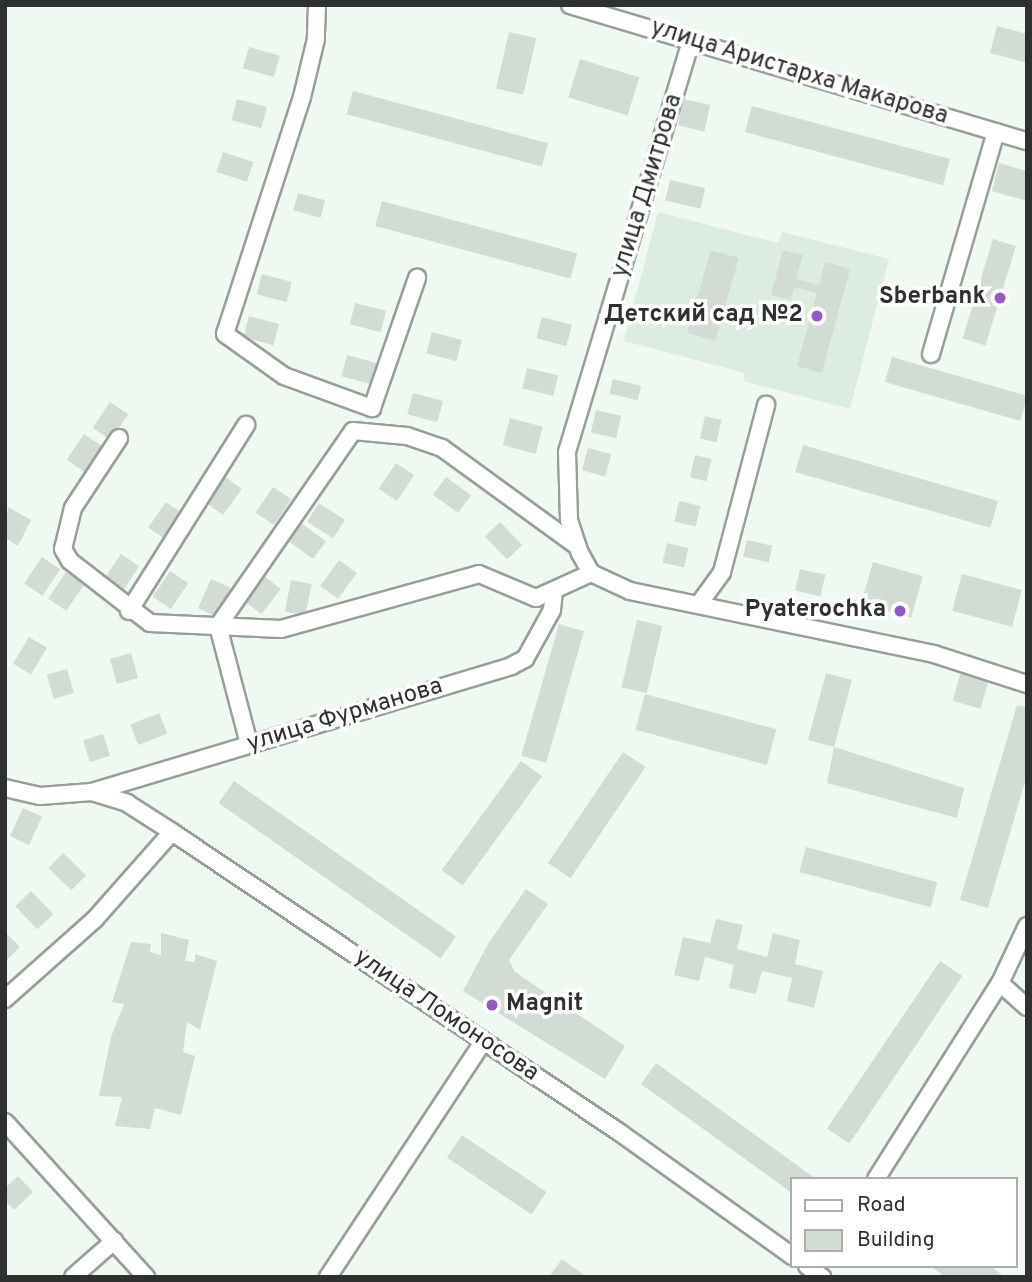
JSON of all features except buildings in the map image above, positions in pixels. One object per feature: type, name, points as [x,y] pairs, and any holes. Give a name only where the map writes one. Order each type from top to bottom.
[{"type":"street","points":[[317,5],[316,39],[302,97],[225,334],[284,376],[372,408],[417,278]]},
{"type":"street","name":"улица Аристарха Макарова","points":[[570,5],[1027,141]]},
{"type":"street","name":"улица Дмитрова","points":[[591,573],[569,520],[567,452],[691,41]]},
{"type":"street","points":[[931,354],[996,132]]},
{"type":"street","points":[[699,604],[722,572],[766,405]]},
{"type":"street","points":[[130,611],[246,425]]},
{"type":"street","points":[[249,744],[218,626],[353,431],[407,436],[442,448],[578,546]]},
{"type":"street","points":[[119,438],[73,508],[63,549],[70,561],[130,611],[150,623],[300,625],[479,574],[536,598],[591,573],[630,591],[934,654],[1027,684]]},
{"type":"street","name":"улица Фурманова","points":[[92,792],[525,659],[552,610],[554,591]]},
{"type":"street","points":[[5,788],[40,796],[92,792]]},
{"type":"street","name":"улица Ломоносова","points":[[92,792],[127,803],[172,831],[790,1255]]},
{"type":"street","points":[[5,999],[95,919],[172,831]]},
{"type":"street","points":[[877,1177],[1000,983],[1027,926]]},
{"type":"street","points":[[1000,983],[1027,1007]]},
{"type":"street","points":[[328,1277],[483,1042]]},
{"type":"street","points":[[5,1122],[146,1277]]},
{"type":"street","points":[[73,1277],[114,1241]]},
{"type":"shaded area","points":[[658,212],[778,243],[782,232],[889,259],[850,409],[743,381],[745,373],[624,341]]},
{"type":"place","name":"Sberbank","points":[[1000,298]]},
{"type":"place","name":"Детский сад №2","points":[[817,316]]},
{"type":"place","name":"Pyaterochka","points":[[900,611]]},
{"type":"place","name":"Magnit","points":[[492,1005]]}]
